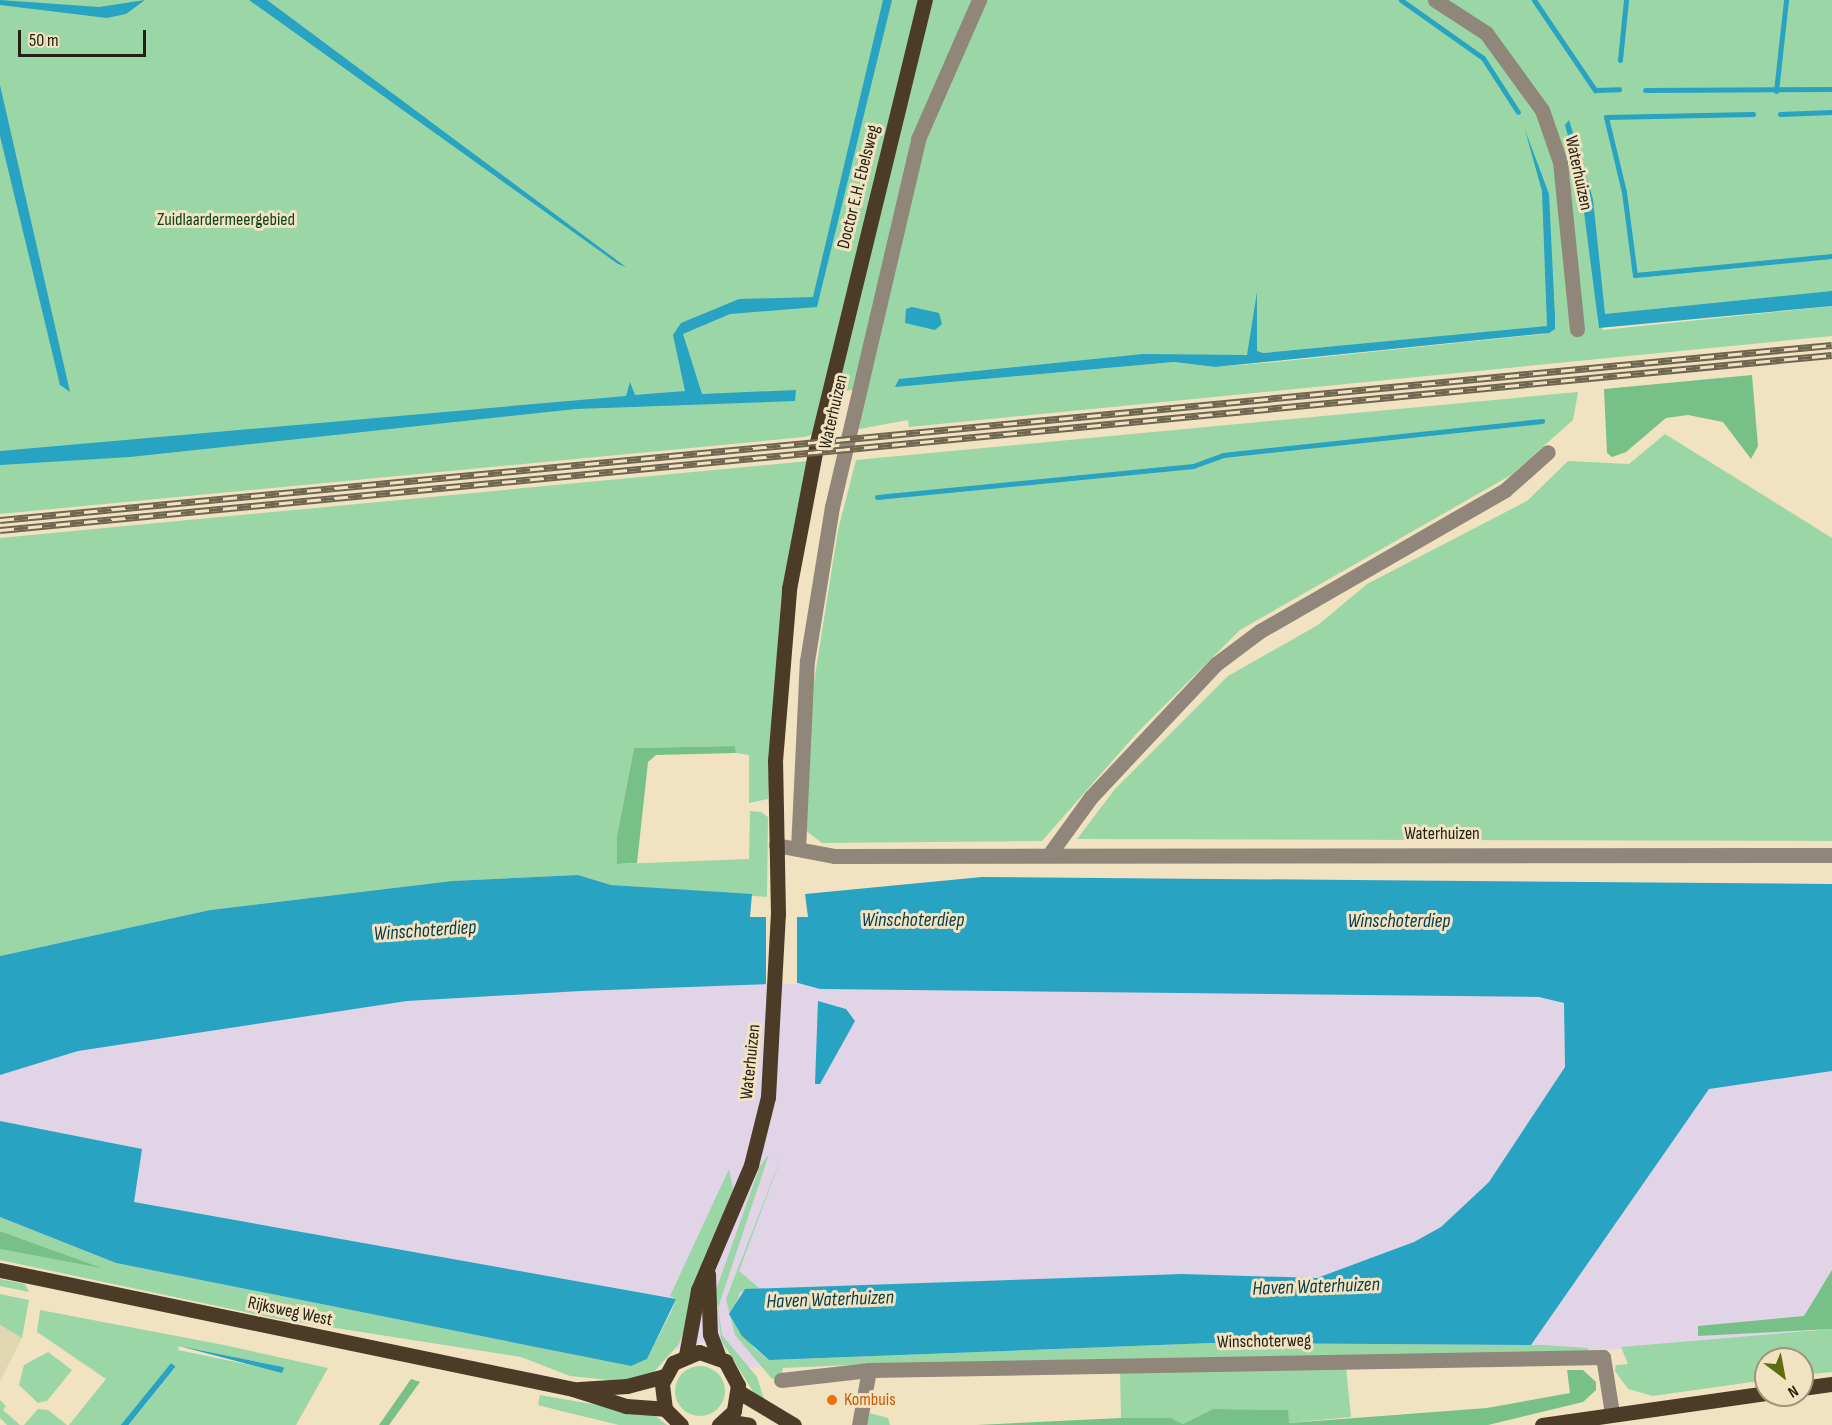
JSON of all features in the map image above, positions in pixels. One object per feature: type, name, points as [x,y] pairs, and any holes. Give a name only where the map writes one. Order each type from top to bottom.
[{"type":"main road","name":"Doctor E.H. Ebelsweg","points":[[831,384],[925,0]]},
{"type":"main road","name":"Waterhuizen","points":[[686,1355],[698,1290],[708,1274],[763,1120],[777,984],[775,761],[789,589],[831,384]]},
{"type":"main road","name":"Rijksweg West","points":[[0,1270],[573,1389],[626,1406],[665,1409]]},
{"type":"main road","name":"Waterhuizen","points":[[708,1274],[710,1334],[719,1357],[734,1371],[739,1392]]},
{"type":"main road","points":[[681,1425],[665,1409],[664,1376],[686,1355],[719,1357]]},
{"type":"main road","name":"Rijksweg West","points":[[573,1389],[627,1386],[664,1376]]},
{"type":"main road","points":[[1814,1386],[1832,1384]]},
{"type":"main road","points":[[749,1425],[722,1423],[739,1392],[794,1425]]},
{"type":"main road","points":[[1542,1425],[1612,1413],[1754,1395]]},
{"type":"street","name":"Waterhuizen","points":[[798,849],[807,661],[832,507],[918,139],[979,0]]},
{"type":"street","name":"Waterhuizen","points":[[1435,0],[1486,33],[1542,110],[1560,162],[1577,329]]},
{"type":"street","points":[[1051,852],[1099,788],[1216,664],[1260,631],[1505,490],[1548,452]]},
{"type":"street","name":"Waterhuizen","points":[[776,845],[835,856],[1051,852],[1832,855]]},
{"type":"street","name":"Winschoterweg","points":[[781,1380],[869,1370],[1603,1357],[1612,1413]]},
{"type":"street","points":[[859,1425],[869,1370]]},
{"type":"shaded area","points":[[1577,959],[1832,1065],[1832,1285],[1799,1340],[1582,1351],[1236,1349],[742,1368],[727,1350],[705,1342],[675,1349],[657,1368],[220,1295],[0,1224],[0,1036],[342,976]]},
{"type":"green space","name":"Zuidlaardermeergebied","points":[[0,0],[1832,0],[1832,298],[1597,320],[1603,330],[1832,306],[1832,336],[909,427],[908,420],[859,429],[865,388],[824,394],[813,434],[805,437],[0,514]],"holes":[[[1555,326],[1544,334],[1215,367],[1174,362],[895,387]]]},
{"type":"green space","points":[[1752,375],[1758,446],[1751,459],[1723,422],[1688,415],[1666,418],[1626,452],[1612,457],[1607,453],[1604,389]]},
{"type":"green space","points":[[1578,392],[1573,420],[1511,475],[1240,630],[1137,733],[1042,841],[822,843],[805,830],[811,701],[838,530],[856,460]]},
{"type":"green space","points":[[1665,434],[1832,538],[1832,841],[1077,839],[1115,789],[1228,676],[1318,625],[1367,584],[1527,501],[1568,461],[1629,464]]},
{"type":"green space","points":[[808,461],[781,598],[768,799],[749,803],[749,755],[736,753],[735,746],[634,748],[617,836],[618,864],[749,859],[750,811],[761,812],[768,817],[767,897],[611,885],[578,875],[452,881],[210,910],[0,956],[0,538]]},
{"type":"green space","points":[[735,746],[736,753],[656,755],[648,762],[637,863],[617,864],[617,836],[634,748]]},
{"type":"green space","points":[[784,1150],[739,1271],[759,1288],[740,1292],[732,1315],[754,1348],[769,1360],[1211,1343],[1544,1345],[1588,1348],[1588,1353],[893,1363],[783,1368],[781,1378],[772,1379],[735,1335],[726,1299]]},
{"type":"green space","points":[[769,1154],[718,1308],[722,1335],[757,1377],[764,1399],[757,1398],[721,1340],[716,1290],[760,1166]]},
{"type":"green space","points":[[729,1169],[733,1189],[679,1344],[653,1373],[620,1381],[570,1376],[521,1357],[278,1319],[0,1260],[0,1249],[105,1269],[0,1231],[0,1217],[116,1263],[631,1366],[647,1359],[671,1312],[676,1299],[670,1296]]},
{"type":"green space","points":[[0,1231],[105,1269],[0,1249]]},
{"type":"green space","points":[[1832,1270],[1832,1329],[1698,1336],[1698,1326],[1804,1316]]},
{"type":"green space","points":[[0,1279],[25,1284],[29,1292],[0,1286]]},
{"type":"green space","points":[[0,1294],[29,1300],[22,1338],[0,1325]]},
{"type":"green space","points":[[40,1310],[224,1345],[328,1368],[296,1425],[129,1425],[176,1367],[171,1363],[121,1425],[69,1425],[106,1379],[37,1332]],"holes":[[[179,1346],[283,1367],[283,1372],[178,1350]]]},
{"type":"green space","points":[[1832,1329],[1832,1372],[1814,1374],[1814,1347],[1754,1347],[1754,1382],[1653,1396],[1628,1389],[1615,1371],[1616,1365],[1628,1364],[1621,1347]]},
{"type":"green space","points":[[48,1352],[72,1370],[47,1401],[38,1403],[19,1385],[24,1365]]},
{"type":"green space","points":[[700,1366],[709,1368],[720,1377],[725,1391],[723,1400],[714,1411],[700,1416],[691,1414],[680,1405],[675,1391],[677,1382],[686,1371]]},
{"type":"green space","points":[[1346,1368],[1351,1417],[1288,1423],[1287,1410],[1213,1409],[1183,1424],[1171,1418],[1121,1418],[1120,1370]]},
{"type":"green space","points":[[1567,1370],[1583,1370],[1596,1382],[1596,1390],[1583,1402],[1488,1425],[977,1425],[1121,1418],[1171,1418],[1183,1424],[1213,1409],[1288,1410],[1289,1423],[1487,1408],[1570,1393]]},
{"type":"green space","points":[[411,1379],[420,1382],[389,1425],[379,1425]]},
{"type":"green space","points":[[540,1395],[654,1415],[667,1425],[619,1425],[538,1405]]},
{"type":"green space","points":[[0,1400],[6,1406],[3,1410],[20,1425],[7,1425],[0,1418]]},
{"type":"green space","points":[[38,1409],[48,1410],[67,1425],[24,1425]]},
{"type":"green space","points":[[869,1413],[888,1418],[890,1425],[863,1425]]},
{"type":"sand","points":[[0,1325],[22,1338],[0,1381]]},
{"type":"water","points":[[0,0],[99,7],[145,0],[126,14],[107,18],[0,5]]},
{"type":"water","points":[[249,0],[267,0],[626,267],[618,264]]},
{"type":"water","points":[[883,0],[892,0],[817,307],[730,314],[683,334],[702,394],[796,390],[795,401],[576,409],[130,457],[0,465],[0,451],[626,396],[630,382],[635,395],[685,391],[673,335],[681,323],[739,299],[813,297]]},
{"type":"water","points":[[0,85],[70,392],[60,385],[0,136]]},
{"type":"water","points":[[1569,120],[1593,199],[1605,314],[1832,291],[1832,306],[1599,328],[1580,181],[1565,125]]},
{"type":"water","points":[[1525,130],[1549,194],[1555,329],[1549,333],[1215,367],[1174,362],[895,387],[899,379],[1143,354],[1247,355],[1257,292],[1257,351],[1263,353],[1547,326],[1542,191]]},
{"type":"water","points":[[912,307],[939,313],[942,324],[935,330],[905,323],[906,309]]},
{"type":"water","points":[[578,875],[611,885],[752,894],[750,917],[808,917],[805,894],[982,877],[1832,884],[1832,1071],[1709,1089],[1531,1345],[1211,1343],[769,1360],[742,1336],[729,1314],[745,1289],[1182,1274],[1317,1278],[1414,1242],[1441,1227],[1489,1182],[1565,1067],[1564,1003],[1539,997],[820,989],[798,983],[581,991],[407,1001],[78,1051],[0,1075],[0,956],[210,910],[452,881]]},
{"type":"water","points":[[818,1001],[846,1009],[855,1021],[820,1084],[815,1084]]},
{"type":"water","points":[[0,1121],[142,1149],[134,1202],[676,1299],[647,1359],[631,1366],[116,1263],[0,1217]]},
{"type":"water","points":[[179,1346],[283,1367],[284,1368],[282,1373]]},
{"type":"water","points":[[171,1363],[176,1367],[129,1425],[121,1425]]},
{"type":"pier","points":[[766,914],[797,914],[797,984],[766,984]]},
{"type":"waterway","points":[[1401,0],[1483,58],[1518,112]]},
{"type":"waterway","points":[[1534,0],[1595,90],[1619,89]]},
{"type":"waterway","points":[[1620,60],[1626,0]]},
{"type":"waterway","points":[[1776,91],[1786,0]]},
{"type":"waterway","points":[[1645,90],[1832,89]]},
{"type":"waterway","points":[[1780,114],[1832,112]]},
{"type":"waterway","points":[[1753,114],[1606,117],[1624,192],[1635,275],[1832,256]]},
{"type":"waterway","points":[[877,497],[1193,466],[1223,455],[1542,421]]},
{"type":"railway","points":[[0,520],[1832,345]]},
{"type":"railway","points":[[0,530],[1832,355]]},
{"type":"place","name":"Kombuis","points":[[832,1400]]},
{"type":"water label","name":"Winschoterdiep","points":[[913,920]]},
{"type":"water label","name":"Winschoterdiep","points":[[1399,921]]},
{"type":"water label","name":"Winschoterdiep","points":[[425,931]]},
{"type":"water label","name":"Haven Waterhuizen","points":[[1316,1287]]},
{"type":"water label","name":"Haven Waterhuizen","points":[[830,1300]]}]
